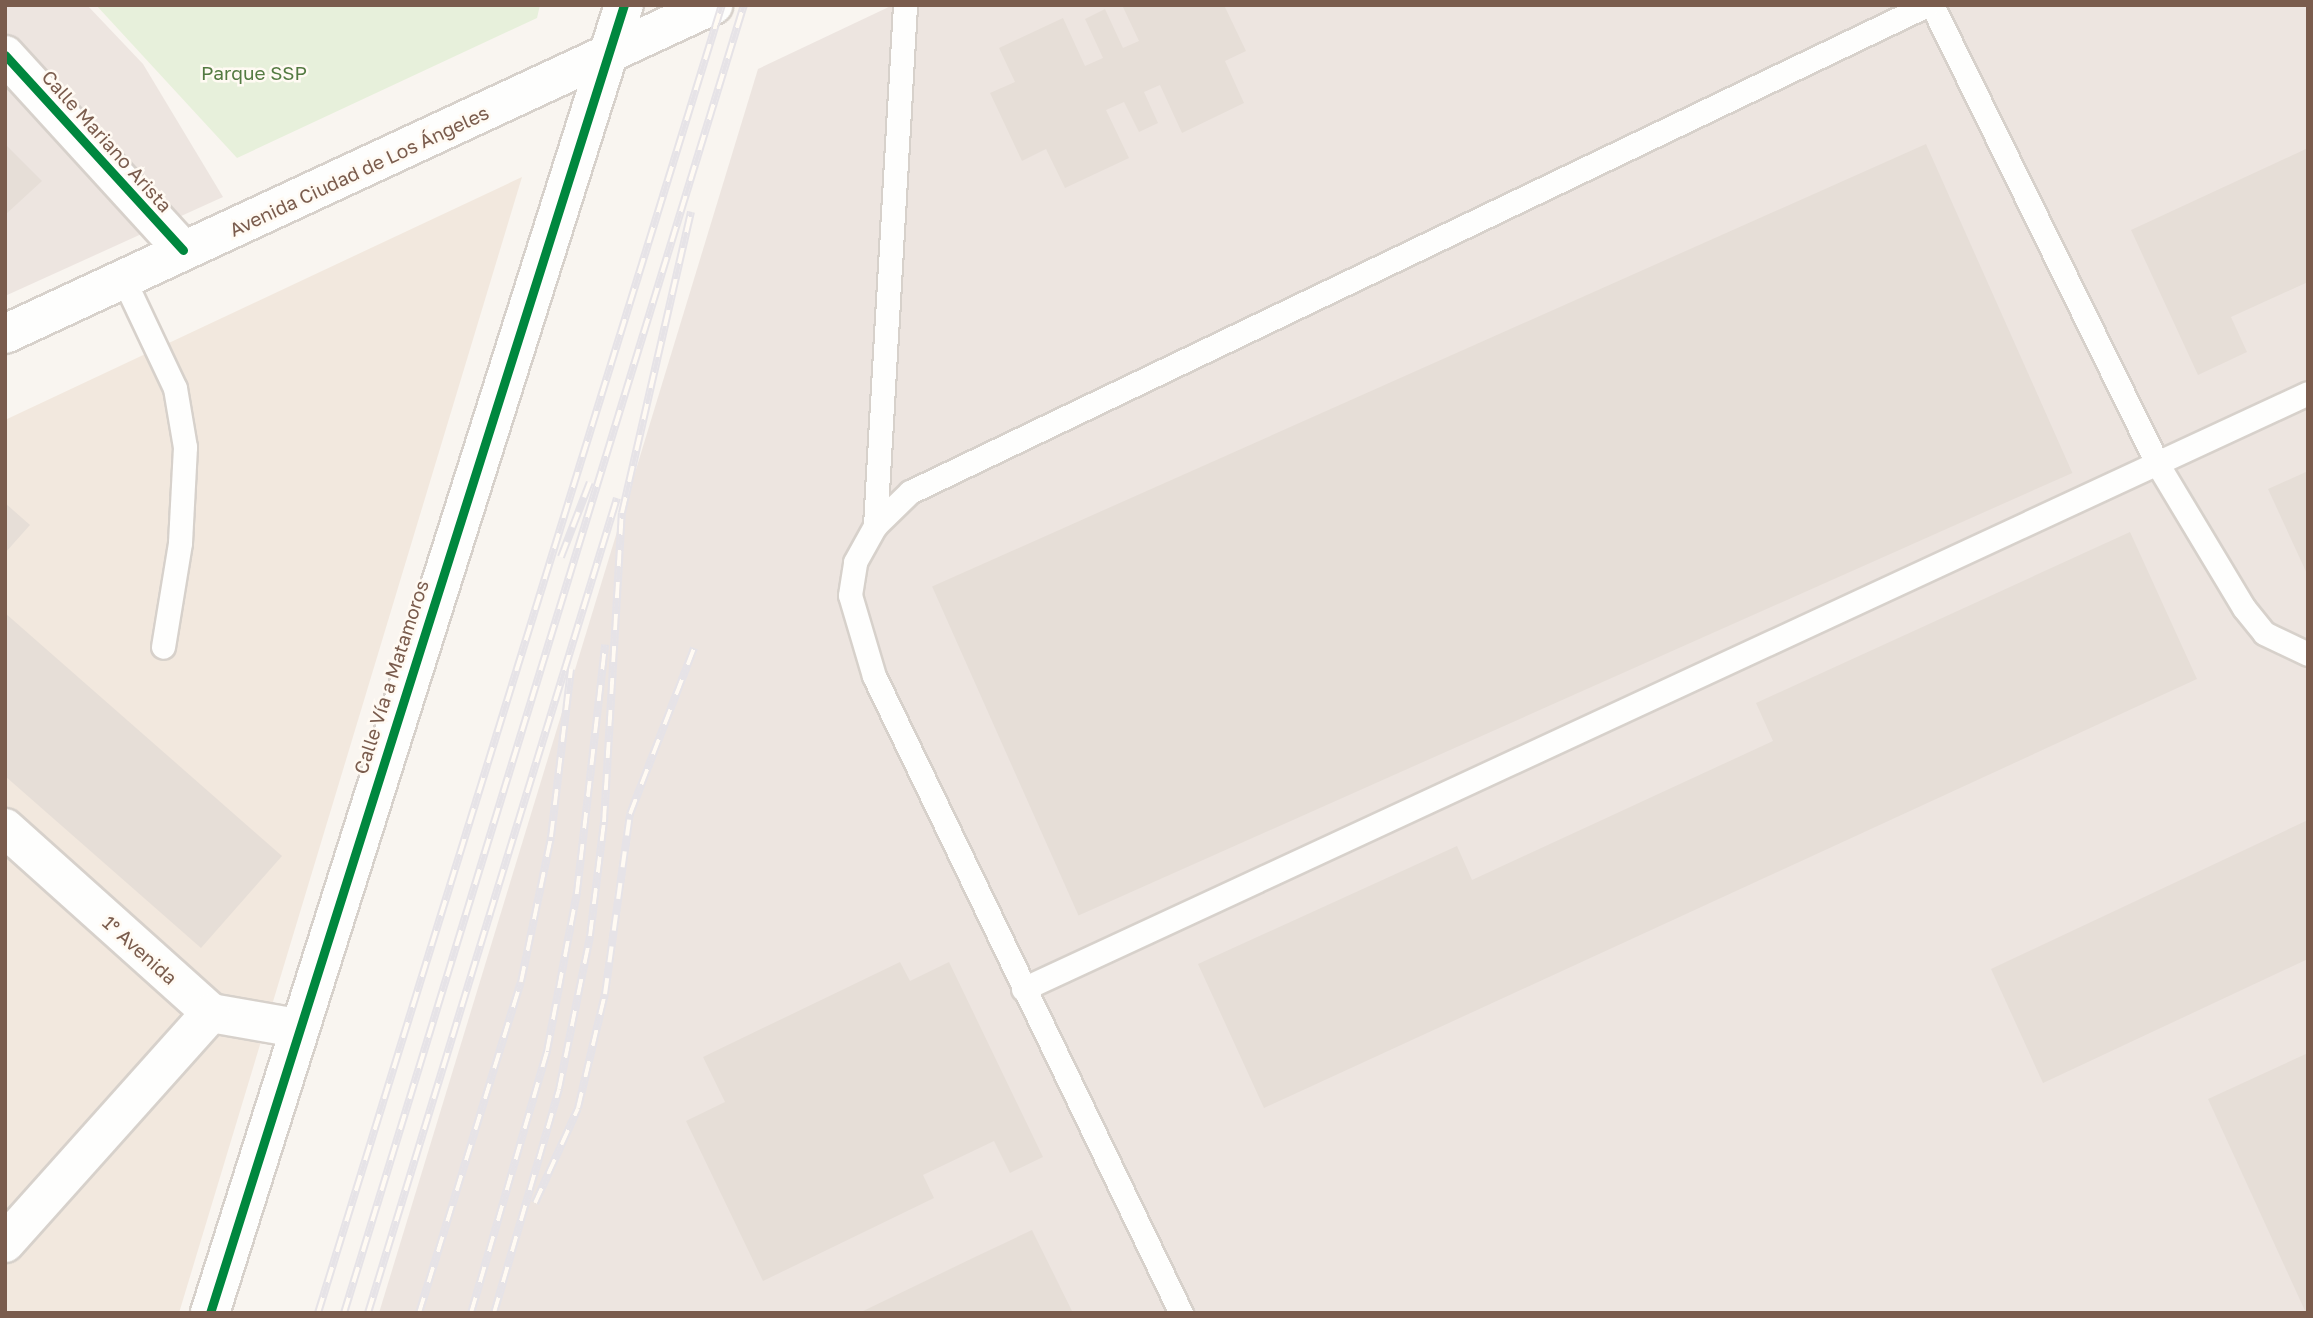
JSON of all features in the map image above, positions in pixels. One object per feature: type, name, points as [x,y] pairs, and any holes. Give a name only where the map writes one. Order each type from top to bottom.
[{"type":"street","name":"Calle Vía a Matamoros","points":[[210,1313],[297,1028],[624,5]]},
{"type":"street","name":"Avenida Ciudad de Los Ángeles","points":[[5,334],[183,250],[394,158],[713,5]]},
{"type":"street","name":"Calle Mariano Arista","points":[[5,55],[183,250]]},
{"type":"street","name":"1° Avenida","points":[[5,828],[211,1013]]},
{"type":"street","points":[[5,1243],[211,1013],[297,1028]]},
{"type":"lane","points":[[875,526],[905,5]]},
{"type":"lane","points":[[1181,1313],[1023,989],[856,625],[850,595],[855,562],[875,526],[910,492],[1929,5],[2158,465],[2244,608],[2264,633],[2308,654]]},
{"type":"lane","points":[[123,278],[175,388],[185,447],[180,542],[163,647]]},
{"type":"lane","points":[[1023,989],[2158,465],[2308,393]]},
{"type":"shaded area","points":[[5,5],[87,5],[143,64],[223,197],[5,296]]},
{"type":"shaded area","points":[[893,5],[2308,5],[2308,1313],[379,1313],[758,69]]},
{"type":"shaded area","points":[[522,177],[179,1313],[5,1313],[5,420]]},
{"type":"green space","name":"Parque SSP","points":[[96,5],[540,5],[537,18],[237,158]]},
{"type":"building","points":[[1122,5],[1224,5],[1246,51],[1225,61],[1244,103],[1182,133],[1160,85],[1144,92],[1158,123],[1139,132],[1124,102],[1106,110],[1129,158],[1065,188],[1046,149],[1022,161],[990,93],[1015,82],[999,48],[1063,18],[1085,66],[1103,58],[1085,19],[1105,9],[1123,48],[1139,41]]},
{"type":"building","points":[[5,144],[42,181],[5,215]]},
{"type":"building","points":[[1926,144],[2072,473],[1078,915],[932,587]]},
{"type":"building","points":[[2308,148],[2308,282],[2231,317],[2247,352],[2198,375],[2131,230]]},
{"type":"building","points":[[2308,471],[2308,576],[2268,489]]},
{"type":"building","points":[[5,503],[30,525],[5,553]]},
{"type":"building","points":[[2130,532],[2197,679],[1264,1108],[1198,964],[1457,846],[1472,880],[1773,741],[1756,703]]},
{"type":"building","points":[[5,613],[282,856],[201,948],[5,776]]},
{"type":"building","points":[[2308,820],[2308,959],[2043,1083],[1991,969]]},
{"type":"building","points":[[900,962],[910,981],[949,962],[1043,1157],[1010,1173],[994,1141],[923,1175],[934,1198],[763,1281],[686,1121],[725,1102],[703,1057]]},
{"type":"building","points":[[2308,1053],[2308,1313],[2306,1313],[2208,1099]]},
{"type":"building","points":[[1032,1230],[1073,1313],[859,1313],[975,1257]]},
{"type":"railway","points":[[318,1313],[722,5]]},
{"type":"railway","points":[[344,1313],[744,5]]},
{"type":"railway","points":[[494,1313],[559,1089],[590,936],[604,822],[622,513],[691,212]]},
{"type":"railway","points":[[561,557],[590,482]]},
{"type":"railway","points":[[368,1313],[617,498]]},
{"type":"railway","points":[[471,1313],[547,1051],[577,892],[605,645]]},
{"type":"railway","points":[[535,1203],[578,1108],[605,994],[630,814],[694,648]]},
{"type":"railway","points":[[419,1313],[521,982],[551,837],[571,669]]},
{"type":"cycle path","points":[[210,1313],[624,5]]},
{"type":"cycle path","points":[[5,55],[183,250]]}]
